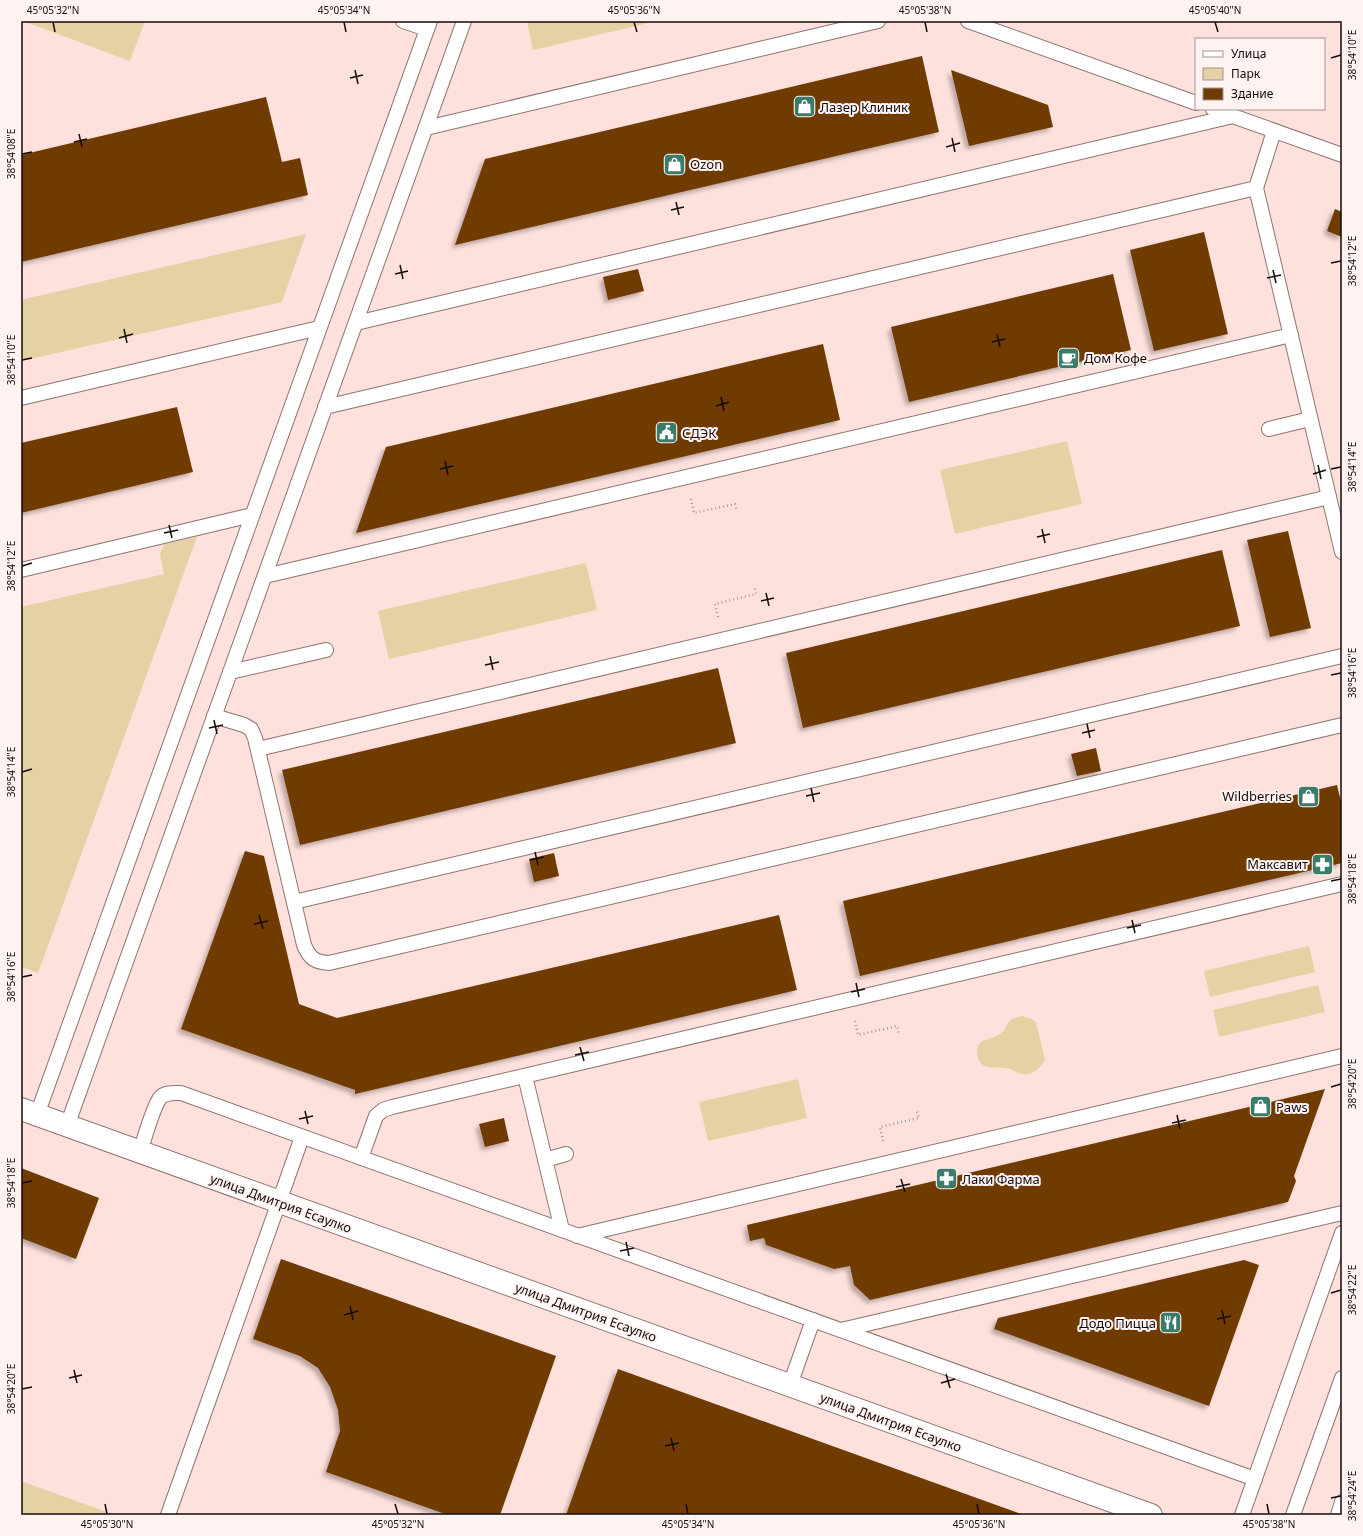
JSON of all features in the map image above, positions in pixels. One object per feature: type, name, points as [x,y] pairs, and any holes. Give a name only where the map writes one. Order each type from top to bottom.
[{"type":"street","name":"улица Дмитрия Есаулко","points":[[29,1112],[1151,1515]]},
{"type":"lane","points":[[29,1112],[252,515],[428,25],[403,21]]},
{"type":"lane","points":[[67,1126],[464,21]]},
{"type":"lane","points":[[426,128],[878,21]]},
{"type":"lane","points":[[968,21],[1195,103]]},
{"type":"lane","points":[[1216,110],[1342,155]]},
{"type":"lane","points":[[356,323],[1233,116]]},
{"type":"lane","points":[[1274,131],[1256,188],[1342,552]]},
{"type":"lane","points":[[326,407],[1256,188]]},
{"type":"lane","points":[[21,398],[319,328]]},
{"type":"lane","points":[[265,576],[1291,335]]},
{"type":"lane","points":[[1269,429],[1310,419]]},
{"type":"lane","points":[[258,749],[1329,497]]},
{"type":"lane","points":[[21,570],[252,515]]},
{"type":"lane","points":[[230,672],[326,650]]},
{"type":"lane","points":[[294,902],[1342,656]]},
{"type":"lane","points":[[214,716],[244,725],[251,730],[256,738],[304,945],[308,955],[318,962],[329,963],[1342,725]]},
{"type":"lane","points":[[361,1158],[376,1116],[383,1110],[1342,884]]},
{"type":"lane","points":[[577,1236],[1342,1056]]},
{"type":"lane","points":[[526,1076],[562,1230]]},
{"type":"lane","points":[[140,1152],[156,1106],[161,1097],[170,1093],[181,1093],[1255,1479]]},
{"type":"lane","points":[[168,1515],[302,1137]]},
{"type":"lane","points":[[545,1160],[566,1154]]},
{"type":"lane","points":[[841,1330],[1342,1213]]},
{"type":"lane","points":[[1242,1515],[1342,1233]]},
{"type":"lane","points":[[790,1385],[813,1320]]},
{"type":"lane","points":[[1293,1515],[1342,1378]]},
{"type":"lane","points":[[1338,1515],[1342,1502]]},
{"type":"path","points":[[694,513],[735,504],[737,511]]},
{"type":"path","points":[[715,604],[756,594],[755,587]]},
{"type":"path","points":[[858,1035],[897,1026],[900,1035]]},
{"type":"path","points":[[880,1127],[919,1118],[917,1111]]},
{"type":"green space","points":[[23,21],[145,21],[130,61]]},
{"type":"green space","points":[[527,21],[657,21],[533,50]]},
{"type":"green space","points":[[306,234],[282,302],[21,361],[21,300]]},
{"type":"green space","points":[[1067,441],[1082,504],[955,534],[940,470]]},
{"type":"green space","points":[[197,537],[38,973],[21,967],[21,607],[164,574],[160,554],[164,544]]},
{"type":"green space","points":[[586,563],[597,610],[389,659],[378,611]]},
{"type":"green space","points":[[1309,946],[1315,972],[1210,997],[1204,971]]},
{"type":"green space","points":[[1318,985],[1325,1012],[1219,1037],[1213,1010]]},
{"type":"green space","points":[[1022,1016],[1030,1018],[1036,1022],[1045,1060],[1040,1067],[1034,1072],[1022,1074],[1007,1068],[989,1067],[981,1064],[977,1054],[980,1043],[984,1040],[998,1036],[1009,1021]]},
{"type":"green space","points":[[798,1079],[807,1118],[708,1141],[699,1102]]},
{"type":"green space","points":[[21,1481],[115,1515],[21,1515]]},
{"type":"building","points":[[922,56],[939,132],[455,245],[485,159]]},
{"type":"building","points":[[951,70],[1048,105],[1053,127],[969,146]]},
{"type":"building","points":[[266,97],[282,162],[300,158],[308,195],[21,262],[21,155]]},
{"type":"building","points":[[1335,209],[1342,212],[1342,237],[1327,231]]},
{"type":"building","points":[[1204,232],[1228,334],[1154,351],[1130,250]]},
{"type":"building","points":[[638,269],[644,291],[608,300],[603,277]]},
{"type":"building","points":[[1113,274],[1131,350],[909,402],[891,327]]},
{"type":"building","points":[[823,344],[840,420],[356,533],[386,447]]},
{"type":"building","points":[[177,407],[193,472],[21,513],[21,443]]},
{"type":"building","points":[[1288,531],[1311,628],[1270,637],[1247,540]]},
{"type":"building","points":[[1222,550],[1240,626],[803,728],[786,653]]},
{"type":"building","points":[[718,668],[736,743],[300,845],[282,770]]},
{"type":"building","points":[[1096,748],[1101,771],[1077,776],[1071,754]]},
{"type":"building","points":[[1337,785],[1342,806],[1342,863],[860,976],[843,901]]},
{"type":"building","points":[[245,851],[264,856],[299,1004],[337,1018],[779,915],[797,990],[355,1094],[355,1090],[181,1029]]},
{"type":"building","points":[[554,853],[559,876],[534,882],[529,859]]},
{"type":"building","points":[[1325,1089],[1294,1176],[1296,1181],[1288,1202],[870,1300],[854,1285],[850,1266],[834,1269],[766,1245],[764,1238],[750,1241],[747,1225]]},
{"type":"building","points":[[504,1118],[509,1141],[485,1147],[479,1124]]},
{"type":"building","points":[[21,1168],[99,1198],[76,1259],[21,1238]]},
{"type":"building","points":[[281,1259],[556,1356],[500,1515],[448,1515],[326,1472],[340,1431],[338,1410],[330,1387],[318,1368],[300,1356],[253,1339]]},
{"type":"building","points":[[1244,1260],[1259,1265],[1209,1406],[994,1329],[998,1318]]},
{"type":"building","points":[[618,1369],[1024,1515],[566,1515]]},
{"type":"place","name":"Лазер Клиник","points":[[805,107]]},
{"type":"place","name":"Ozon","points":[[674,164]]},
{"type":"place","name":"Дом Кофе","points":[[1068,358]]},
{"type":"place","name":"СДЭК","points":[[667,433]]},
{"type":"place","name":"Wildberries","points":[[1308,796]]},
{"type":"place","name":"Максавит","points":[[1323,864]]},
{"type":"place","name":"Paws","points":[[1261,1107]]},
{"type":"place","name":"Лаки Фарма","points":[[947,1179]]},
{"type":"place","name":"Додо Пицца","points":[[1171,1323]]}]
